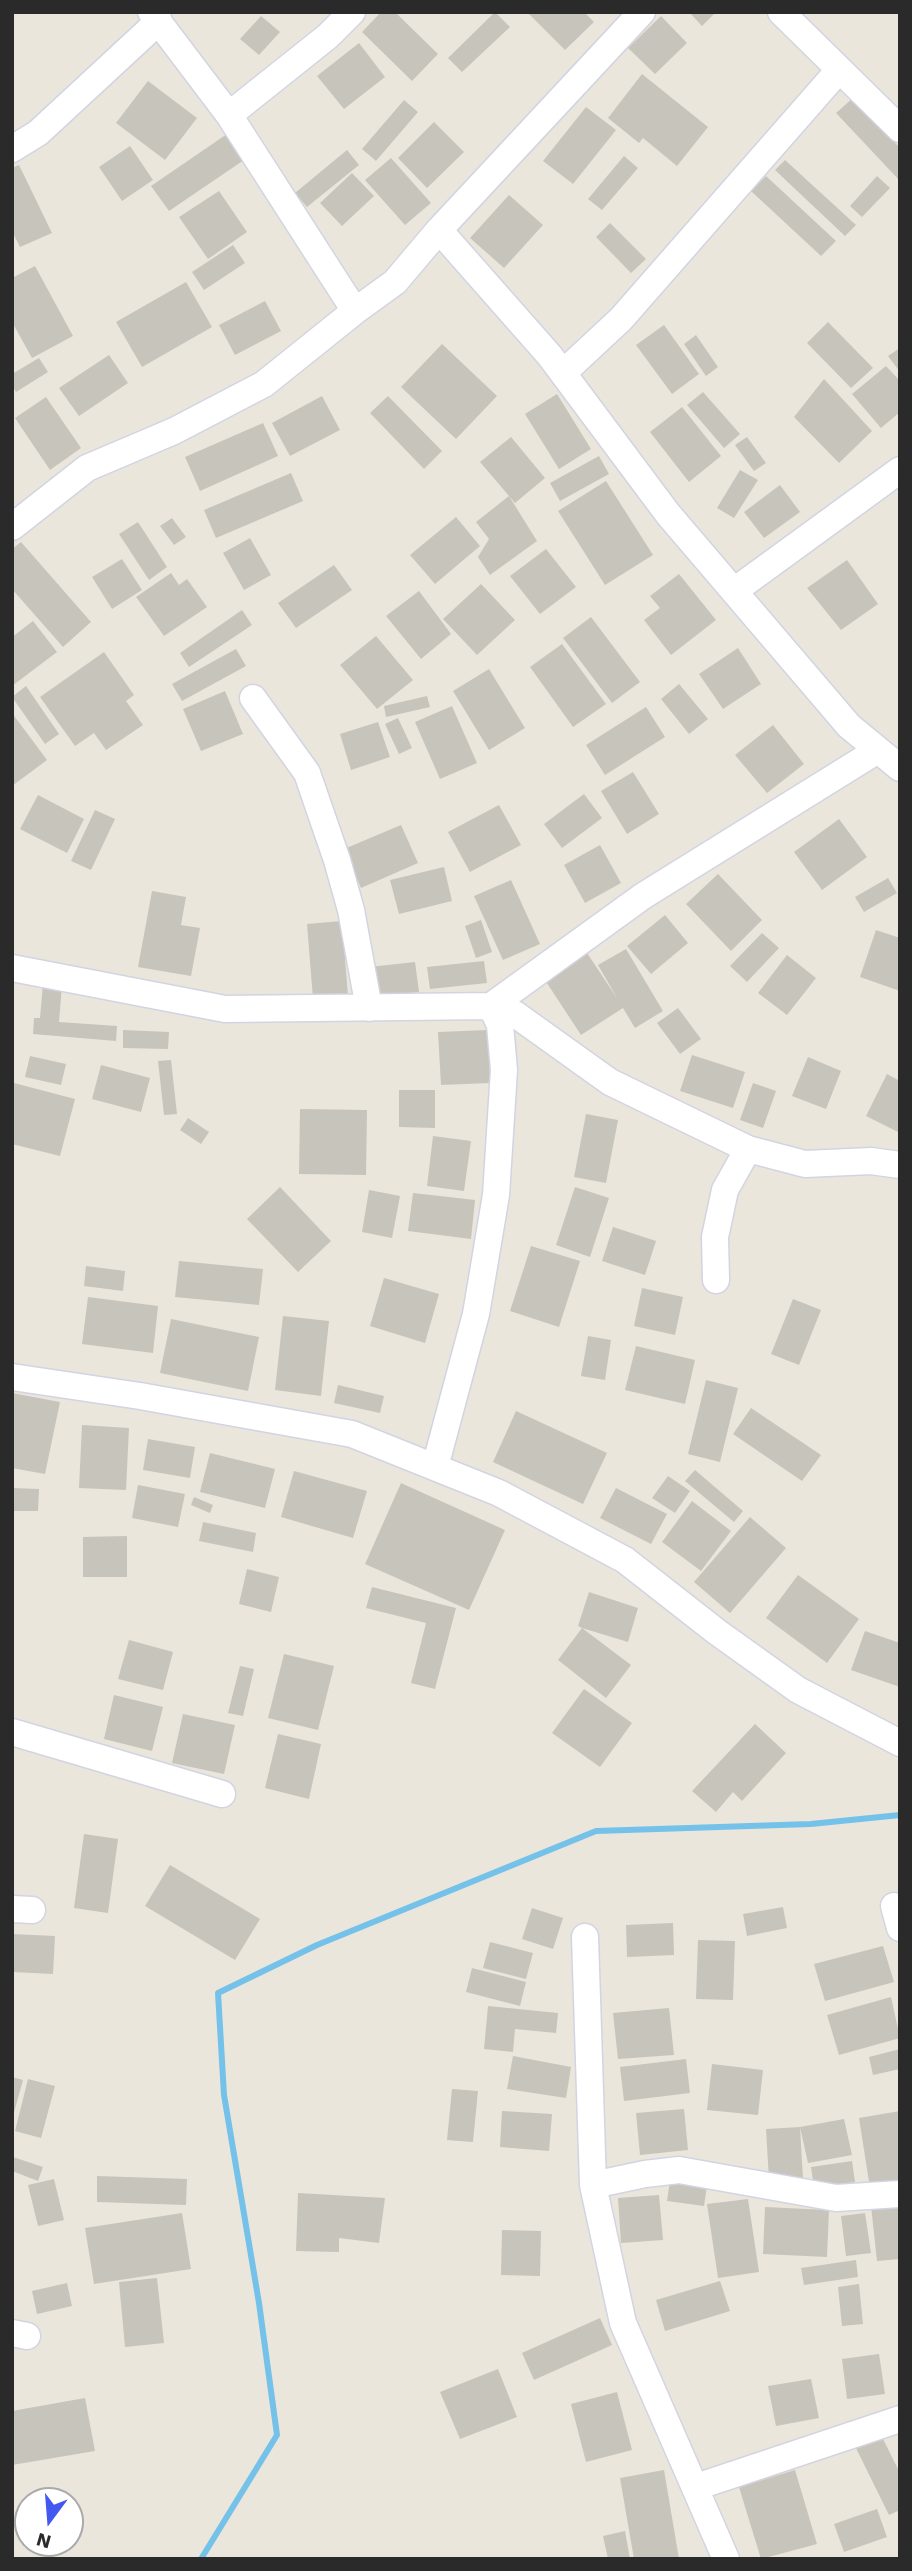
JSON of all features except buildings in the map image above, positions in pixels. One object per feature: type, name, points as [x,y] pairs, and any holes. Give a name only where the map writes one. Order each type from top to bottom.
[{"type":"street","points":[[229,115],[328,36],[352,12]]},
{"type":"street","points":[[12,527],[87,468],[174,432],[264,384],[395,282],[439,230],[642,12]]},
{"type":"street","points":[[781,12],[900,130]]},
{"type":"street","points":[[12,149],[38,133],[155,16],[229,115],[355,311]]},
{"type":"street","points":[[563,373],[621,319],[839,70]]},
{"type":"street","points":[[439,230],[563,373],[668,514],[849,726],[893,760],[643,896],[491,1006]]},
{"type":"street","points":[[734,591],[900,470]]},
{"type":"street","points":[[253,698],[307,773],[351,910],[369,1008]]},
{"type":"street","points":[[12,968],[225,1009],[491,1006],[515,1014],[610,1082],[748,1149],[805,1164],[871,1161],[900,1165]]},
{"type":"street","points":[[435,1468],[476,1314],[496,1195],[504,1070],[500,1025],[491,1006]]},
{"type":"street","points":[[716,1280],[715,1237],[726,1190],[748,1149]]},
{"type":"street","points":[[12,1377],[140,1396],[352,1434],[499,1493],[625,1560],[717,1632],[798,1690],[900,1743]]},
{"type":"street","points":[[12,1732],[222,1794]]},
{"type":"street","points":[[585,1937],[593,2185],[623,2323],[726,2559]]},
{"type":"street","points":[[593,2185],[645,2174],[679,2171],[836,2198],[900,2194]]},
{"type":"street","points":[[696,2487],[900,2419]]},
{"type":"waterway","points":[[201,2559],[277,2435],[259,2303],[224,2095],[218,1993],[317,1945],[596,1831],[811,1824],[900,1815]]}]
